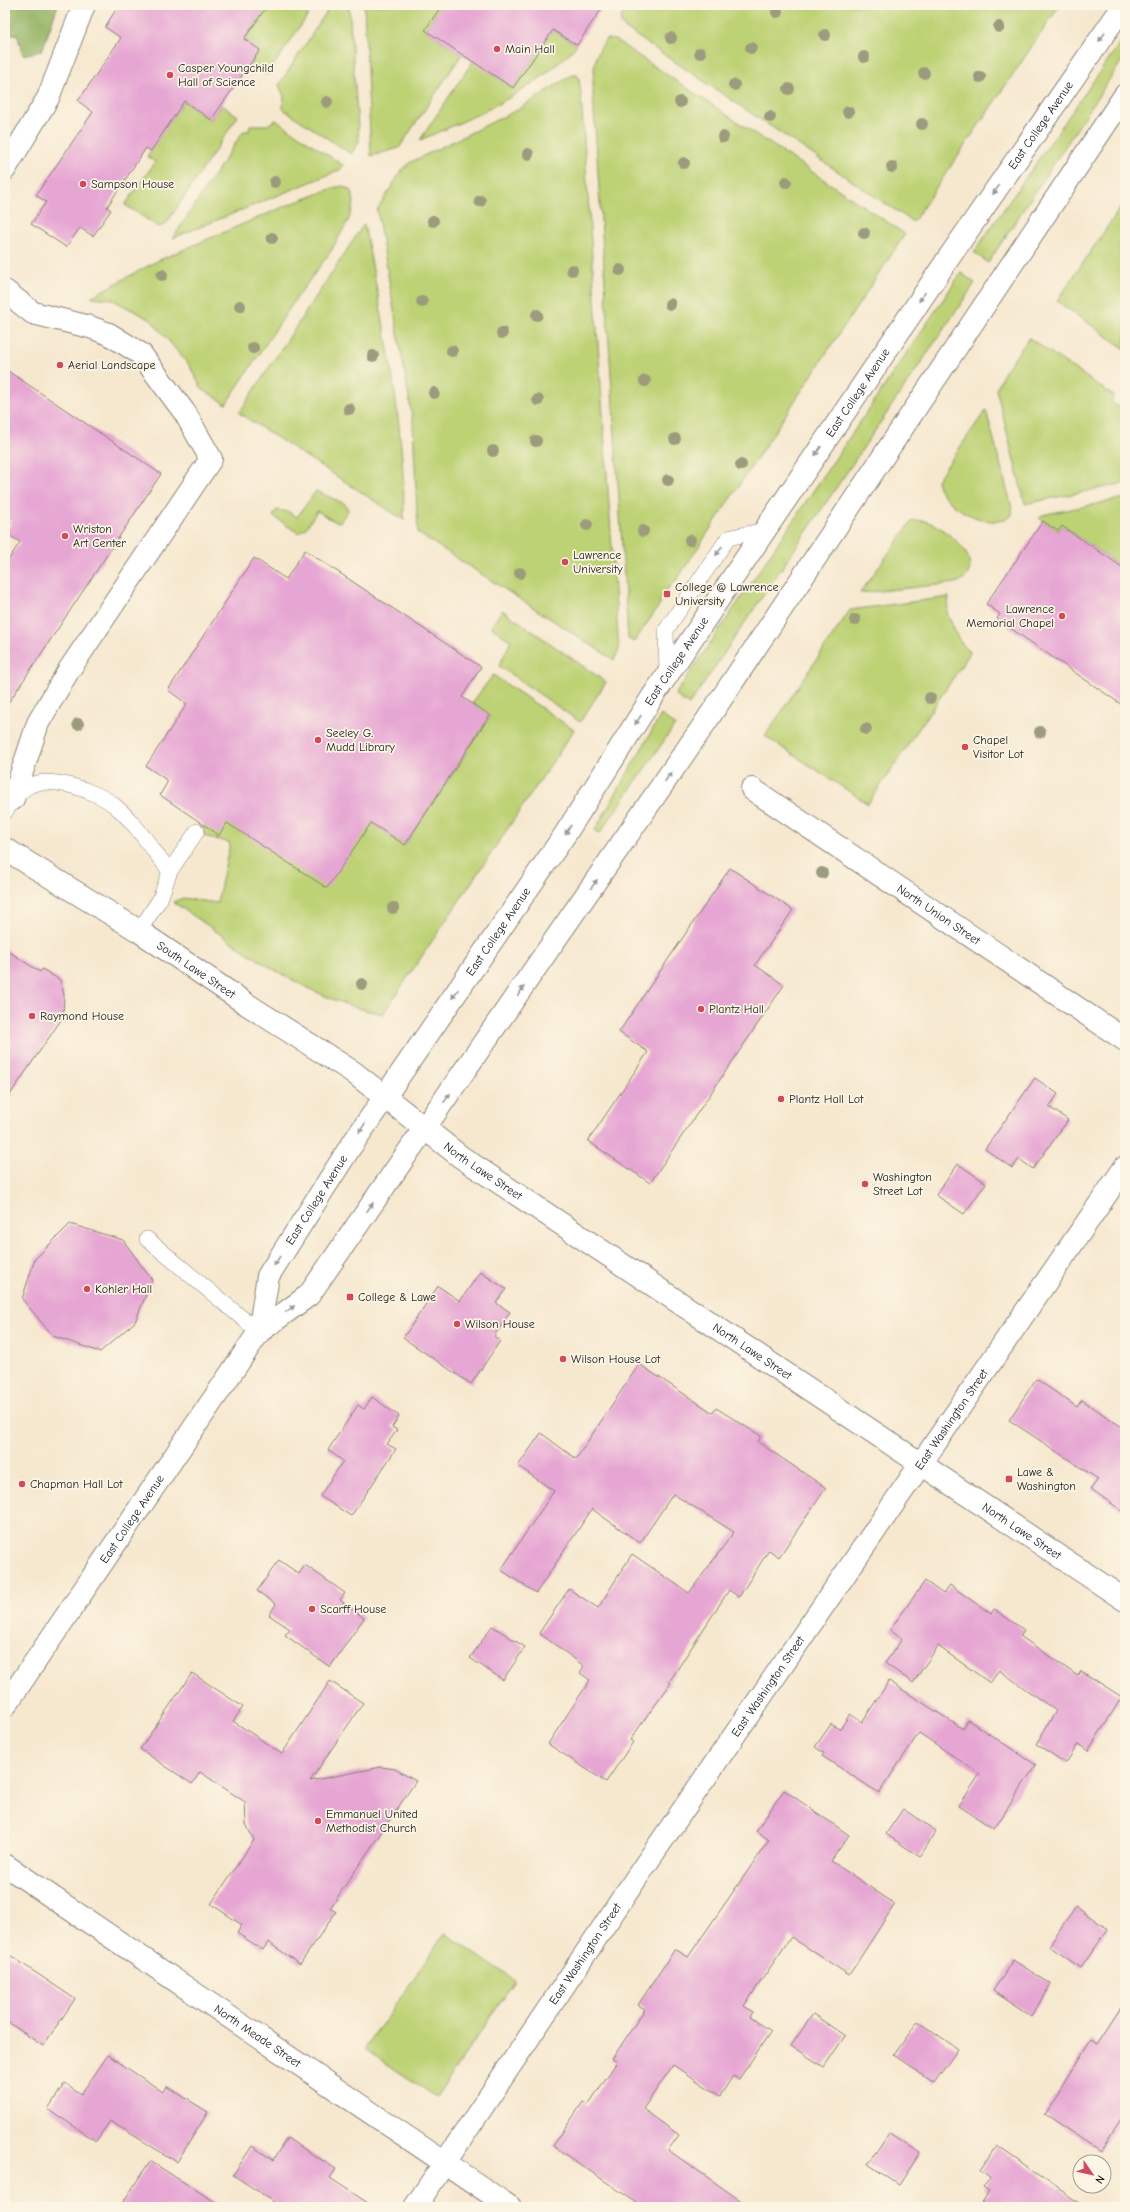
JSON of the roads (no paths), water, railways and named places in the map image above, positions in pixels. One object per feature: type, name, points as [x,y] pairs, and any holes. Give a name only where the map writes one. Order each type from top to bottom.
[{"type":"main road","points":[[5,169],[48,98],[84,5]]},
{"type":"main road","name":"East College Avenue","points":[[259,1332],[268,1276],[384,1096],[566,833],[667,676],[952,253],[1124,5]]},
{"type":"main road","name":"East College Avenue","points":[[5,1706],[259,1332],[309,1295],[705,722],[1125,95]]},
{"type":"main road","points":[[5,292],[32,313],[90,327],[121,340],[141,354],[185,413],[211,459],[68,673],[38,722],[9,806]]},
{"type":"main road","name":"North Union Street","points":[[752,789],[1125,1040]]},
{"type":"main road","name":"South Lawe Street","points":[[5,849],[139,932],[248,1005],[353,1072],[384,1096]]},
{"type":"main road","name":"North Lawe Street","points":[[384,1096],[461,1157],[1125,1600]]},
{"type":"main road","name":"East Washington Street","points":[[415,2207],[637,1878],[1125,1167]]},
{"type":"main road","name":"North Meade Street","points":[[5,1865],[510,2207]]},
{"type":"lane","points":[[9,806],[27,787],[48,782],[72,786],[91,793],[115,805],[170,871]]},
{"type":"lane","points":[[139,932],[160,899],[170,871],[197,831]]},
{"type":"lane","points":[[147,1239],[259,1332]]},
{"type":"place","name":"Main Hall","points":[[497,49]]},
{"type":"place","name":"Casper Youngchild Hall of Science","points":[[170,75]]},
{"type":"place","name":"Sampson House","points":[[83,184]]},
{"type":"place","name":"Aerial Landscape","points":[[60,365]]},
{"type":"place","name":"Wriston Art Center","points":[[65,536]]},
{"type":"place","name":"Lawrence University","points":[[565,562]]},
{"type":"place","name":"College @ Lawrence University","points":[[667,594]]},
{"type":"place","name":"Lawrence Memorial Chapel","points":[[1062,616]]},
{"type":"place","name":"Seeley G. Mudd Library","points":[[318,740]]},
{"type":"place","name":"Chapel Visitor Lot","points":[[965,747]]},
{"type":"place","name":"Plantz Hall","points":[[701,1009]]},
{"type":"place","name":"Raymond House","points":[[32,1016]]},
{"type":"place","name":"Plantz Hall Lot","points":[[781,1099]]},
{"type":"place","name":"Washington Street Lot","points":[[865,1184]]},
{"type":"place","name":"Kohler Hall","points":[[87,1289]]},
{"type":"place","name":"College & Lawe","points":[[350,1297]]},
{"type":"place","name":"Wilson House","points":[[457,1324]]},
{"type":"place","name":"Wilson House Lot","points":[[563,1359]]},
{"type":"place","name":"Lawe & Washington","points":[[1009,1479]]},
{"type":"place","name":"Chapman Hall Lot","points":[[22,1484]]},
{"type":"place","name":"Scarff House","points":[[312,1609]]},
{"type":"place","name":"Emmanuel United Methodist Church","points":[[318,1821]]}]
